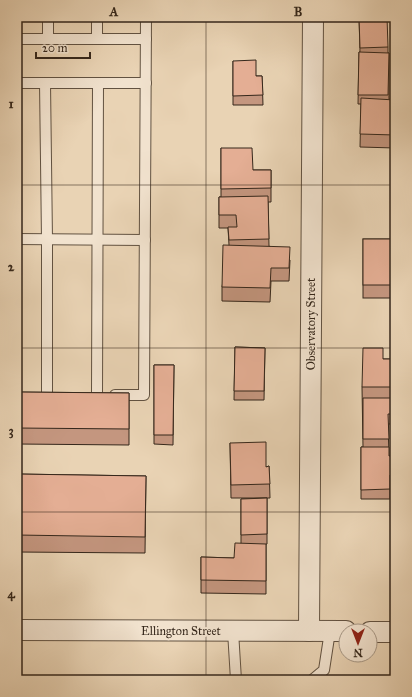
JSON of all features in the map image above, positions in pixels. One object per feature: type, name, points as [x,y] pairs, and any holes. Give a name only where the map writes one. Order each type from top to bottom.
[{"type":"street","name":"Observatory Street","points":[[309,631],[312,17]]},
{"type":"street","name":"Ellington Street","points":[[17,630],[338,631]]},
{"type":"street","points":[[378,632],[395,632]]},
{"type":"lane","points":[[48,17],[48,39]]},
{"type":"lane","points":[[96,17],[97,39]]},
{"type":"lane","points":[[98,83],[97,240],[93,395],[144,395],[146,17]]},
{"type":"lane","points":[[17,39],[146,39]]},
{"type":"lane","points":[[17,83],[146,83]]},
{"type":"lane","points":[[45,83],[47,395]]},
{"type":"lane","points":[[17,239],[145,240]]},
{"type":"lane","points":[[233,631],[236,680]]},
{"type":"lane","points":[[312,680],[324,670],[338,631]]},
{"type":"building","points":[[359,17],[387,17],[388,47],[360,48]]},
{"type":"building","points":[[359,52],[389,53],[388,95],[358,95]]},
{"type":"building","points":[[256,60],[256,76],[262,76],[263,95],[233,96],[233,61]]},
{"type":"building","points":[[361,98],[395,100],[395,135],[360,134]]},
{"type":"building","points":[[221,148],[252,148],[253,170],[271,170],[271,188],[221,189]]},
{"type":"building","points":[[268,196],[269,239],[229,240],[228,227],[237,227],[236,215],[219,215],[219,197]]},
{"type":"building","points":[[363,239],[395,239],[395,285],[363,285]]},
{"type":"building","points":[[223,245],[290,247],[289,268],[271,268],[270,288],[222,287]]},
{"type":"building","points":[[235,347],[265,348],[264,391],[234,391]]},
{"type":"building","points":[[363,348],[383,348],[383,359],[395,359],[395,387],[362,387]]},
{"type":"building","points":[[154,365],[174,365],[173,435],[154,435]]},
{"type":"building","points":[[17,392],[129,393],[129,429],[17,428]]},
{"type":"building","points":[[363,398],[395,398],[395,414],[388,414],[389,439],[363,439]]},
{"type":"building","points":[[266,442],[266,467],[269,466],[270,484],[231,485],[230,443]]},
{"type":"building","points":[[361,447],[389,447],[389,456],[395,456],[395,475],[390,475],[390,489],[361,490]]},
{"type":"building","points":[[17,474],[146,476],[145,537],[17,535]]},
{"type":"building","points":[[267,498],[267,534],[241,535],[241,499]]},
{"type":"building","points":[[235,543],[266,544],[266,581],[201,580],[201,557],[234,558]]}]
